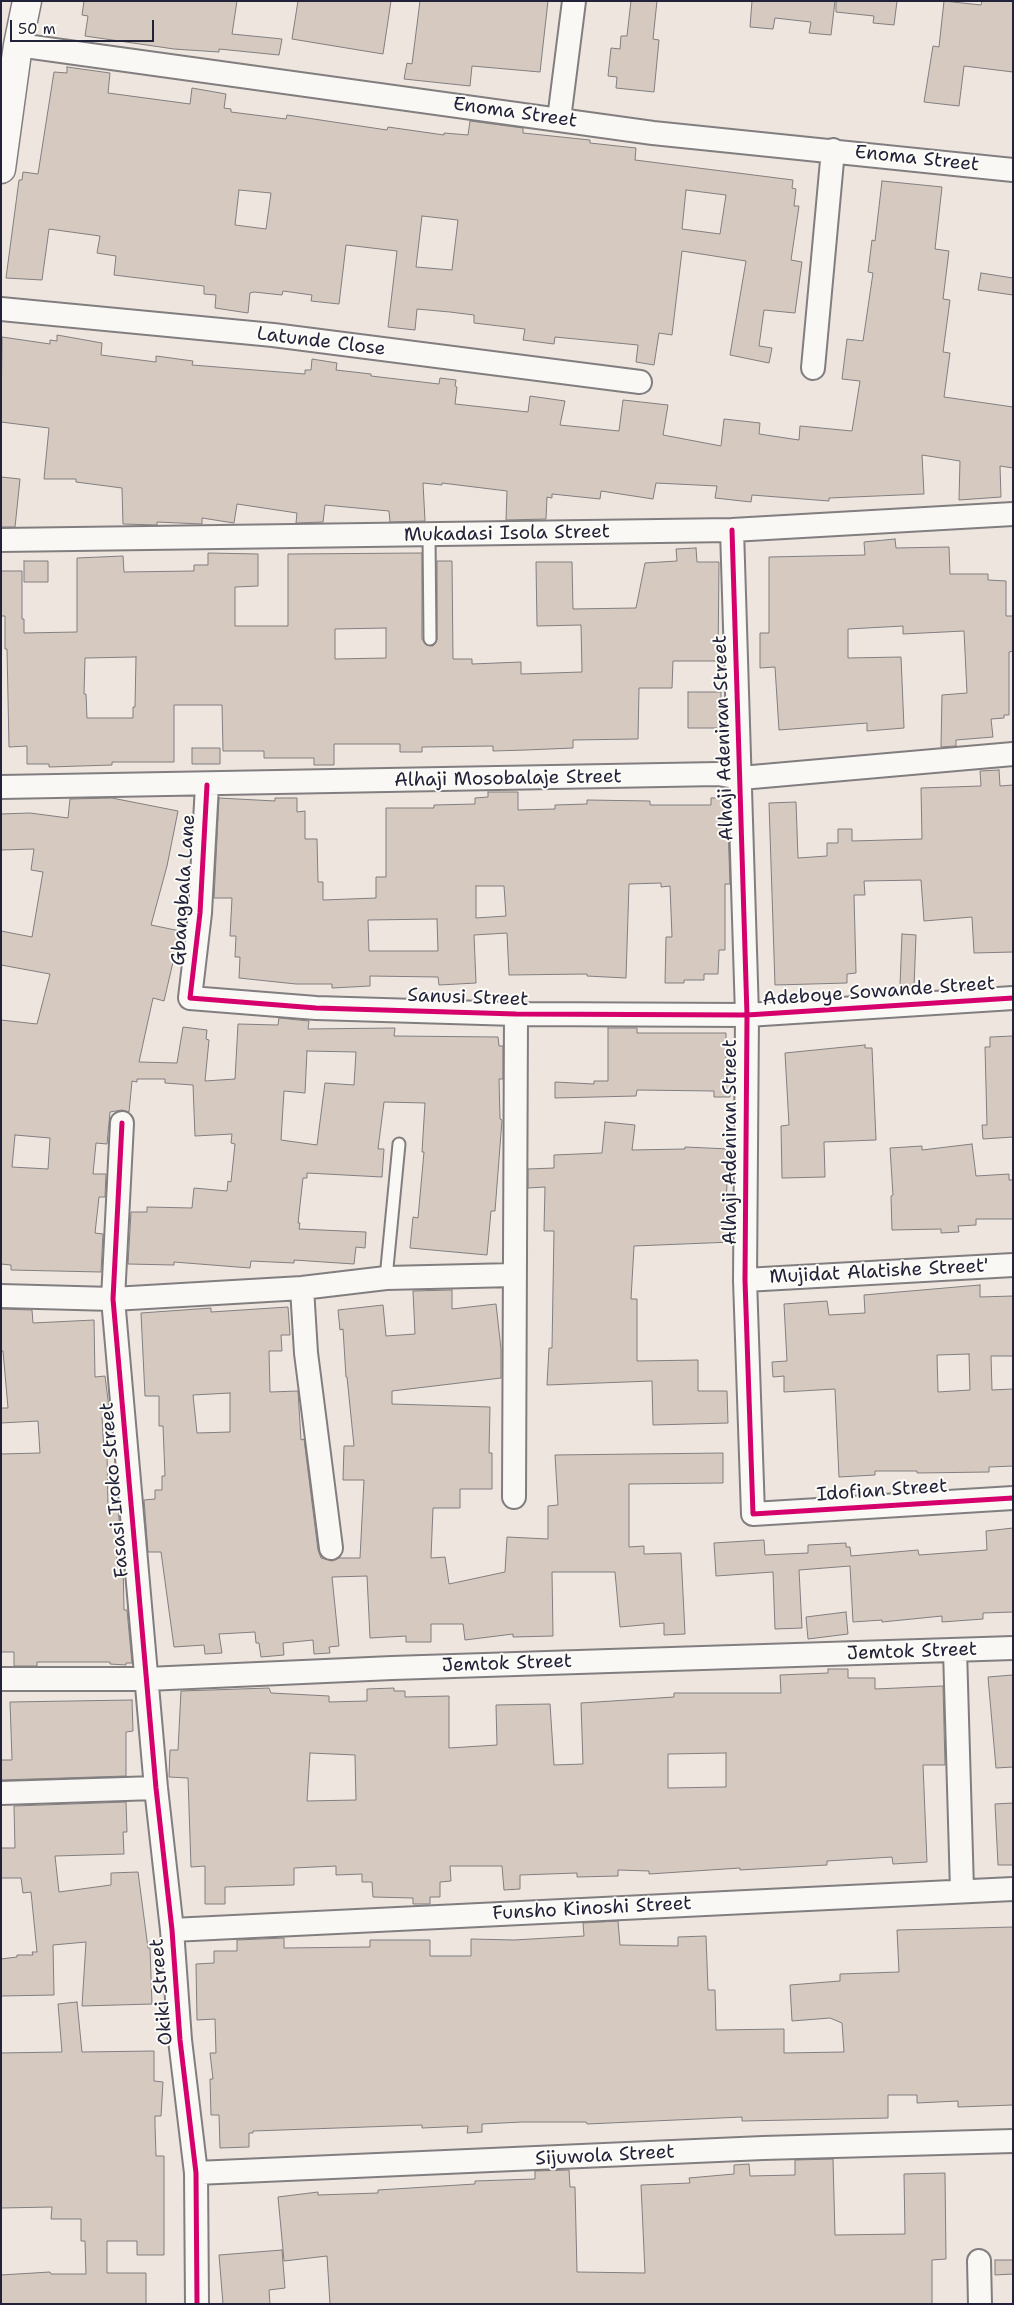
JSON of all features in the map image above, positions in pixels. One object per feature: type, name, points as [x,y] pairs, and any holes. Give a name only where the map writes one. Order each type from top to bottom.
[{"type":"main road","points":[[1,169],[18,45],[27,1]]},
{"type":"street","points":[[559,119],[574,1]]},
{"type":"street","name":"Enoma Street","points":[[18,45],[653,133],[1013,170]]},
{"type":"street","points":[[814,368],[833,150]]},
{"type":"street","name":"Latunde Close","points":[[1,309],[273,335],[640,382]]},
{"type":"street","name":"Mukadasi Isola Street","points":[[1,540],[732,530],[1013,514]]},
{"type":"street","name":"Alhaji Adeniran Street","points":[[732,530],[747,1015],[745,1280],[753,1514]]},
{"type":"street","name":"Alhaji Mosobalaje Street","points":[[1,788],[718,774],[740,778],[1013,754]]},
{"type":"street","name":"Gbangbala Lane","points":[[190,998],[200,913],[207,785]]},
{"type":"street","name":"Sanusi Street","points":[[190,998],[316,1008],[516,1014],[747,1015]]},
{"type":"street","name":"Adeboye Sowande Street","points":[[747,1015],[1013,998]]},
{"type":"street","points":[[514,1497],[516,1014]]},
{"type":"street","name":"Fasasi Iroko Street","points":[[122,1123],[113,1299],[147,1679]]},
{"type":"street","name":"Mujidat Alatishe Street'","points":[[745,1280],[1013,1264]]},
{"type":"street","points":[[1,1296],[113,1299],[214,1291],[302,1288],[386,1278],[514,1275]]},
{"type":"street","points":[[302,1288],[306,1353],[330,1548]]},
{"type":"street","name":"Idofian Street","points":[[753,1514],[1013,1498]]},
{"type":"street","name":"Jemtok Street","points":[[1,1679],[147,1679],[402,1667],[1013,1648]]},
{"type":"street","points":[[954,1650],[962,1890]]},
{"type":"street","name":"Okiki Street","points":[[147,1679],[156,1788],[172,1930],[180,2040],[196,2174],[197,2304]]},
{"type":"street","points":[[1,1793],[156,1788]]},
{"type":"street","name":"Funsho Kinoshi Street","points":[[172,1930],[1013,1889]]},
{"type":"street","name":"Sijuwola Street","points":[[196,2174],[763,2148],[1013,2141]]},
{"type":"street","points":[[979,2261],[980,2304]]},
{"type":"lane","points":[[429,535],[430,640]]},
{"type":"lane","points":[[386,1278],[399,1144]]},
{"type":"building","points":[[84,1],[237,1],[232,34],[282,39],[279,55],[219,49],[219,52],[174,49],[85,36],[88,16],[82,15]]},
{"type":"building","points":[[298,1],[391,1],[383,54],[292,39]]},
{"type":"building","points":[[420,1],[548,1],[540,72],[472,66],[470,86],[404,79],[407,63],[412,64]]},
{"type":"building","points":[[631,1],[657,1],[653,39],[659,40],[654,92],[616,88],[617,77],[608,76],[611,48],[620,49],[621,36],[627,36]]},
{"type":"building","points":[[752,1],[835,1],[831,35],[809,33],[811,22],[775,18],[773,29],[750,27]]},
{"type":"building","points":[[836,1],[897,1],[894,25],[873,23],[874,16],[836,12]]},
{"type":"building","points":[[944,1],[981,5],[982,1],[1013,1],[1013,72],[964,66],[959,106],[924,102],[933,46],[939,47]]},
{"type":"building","points":[[67,67],[110,73],[108,93],[190,104],[192,88],[226,94],[224,108],[231,109],[231,112],[286,119],[287,115],[387,130],[388,127],[444,135],[444,133],[468,135],[470,121],[523,128],[523,133],[590,140],[590,143],[636,148],[635,160],[793,180],[792,188],[796,189],[794,206],[799,206],[791,260],[802,262],[795,313],[764,310],[759,346],[772,348],[769,363],[730,355],[746,261],[682,251],[672,335],[659,333],[654,365],[636,362],[638,345],[555,337],[554,344],[523,340],[525,329],[474,323],[474,315],[417,309],[415,330],[388,327],[397,251],[346,245],[339,304],[311,301],[312,295],[283,291],[282,295],[254,292],[250,293],[248,313],[215,308],[216,295],[204,294],[204,286],[114,275],[116,256],[97,253],[100,236],[49,229],[42,280],[6,278],[19,180],[22,180],[23,172],[38,174],[54,72],[67,73]],"holes":[[[239,190],[271,193],[266,229],[235,225]],[[686,190],[726,195],[720,234],[682,229]],[[422,216],[458,220],[452,270],[416,267]]]},
{"type":"building","points":[[882,181],[942,187],[935,249],[949,251],[943,299],[950,300],[943,352],[950,353],[944,397],[1013,407],[1013,468],[1000,466],[1001,497],[959,500],[960,461],[922,455],[924,494],[829,498],[829,501],[752,495],[751,502],[715,498],[717,486],[656,483],[653,499],[601,491],[600,499],[552,494],[552,498],[547,497],[546,519],[506,520],[507,491],[442,483],[442,485],[423,483],[425,521],[390,522],[389,511],[325,505],[323,522],[296,523],[297,513],[237,504],[234,523],[202,518],[202,524],[157,522],[157,525],[123,524],[122,488],[76,482],[76,479],[44,479],[49,428],[1,422],[2,337],[50,344],[50,340],[57,341],[57,335],[102,343],[101,355],[156,362],[156,356],[193,361],[192,365],[305,374],[305,370],[311,370],[312,359],[337,363],[336,370],[371,374],[371,376],[439,384],[440,378],[456,380],[455,404],[528,412],[530,396],[565,401],[560,425],[619,431],[623,400],[668,405],[663,435],[721,446],[724,419],[760,423],[759,434],[799,440],[800,426],[852,431],[860,381],[842,379],[847,339],[863,341],[873,273],[868,272],[872,240],[875,241]]},
{"type":"building","points":[[981,273],[1013,278],[1013,295],[978,290]]},
{"type":"building","points":[[1,477],[20,479],[15,527],[1,527]]},
{"type":"building","points":[[895,539],[896,548],[949,547],[950,574],[988,574],[988,580],[1006,581],[1006,616],[1013,616],[1013,651],[1009,652],[1009,715],[1004,715],[1004,718],[991,719],[993,737],[956,740],[956,746],[941,747],[942,695],[967,693],[964,631],[903,634],[903,626],[848,629],[848,658],[901,657],[904,728],[867,731],[867,723],[779,730],[775,667],[760,668],[760,633],[769,633],[769,557],[865,555],[864,542]]},
{"type":"building","points":[[696,548],[697,562],[719,562],[718,661],[673,661],[672,688],[639,688],[638,739],[573,740],[573,748],[493,751],[493,746],[422,747],[422,752],[400,752],[400,744],[334,744],[334,765],[314,765],[314,758],[264,758],[264,751],[223,751],[222,705],[174,705],[174,762],[112,762],[112,765],[49,767],[49,764],[27,764],[27,746],[9,747],[7,649],[5,649],[5,616],[1,616],[1,571],[22,571],[22,619],[24,619],[24,633],[77,632],[77,558],[123,556],[124,572],[194,571],[194,565],[208,565],[208,553],[258,554],[258,586],[235,587],[235,626],[288,626],[288,554],[422,553],[422,639],[426,645],[433,646],[437,639],[437,561],[452,561],[453,659],[472,659],[472,664],[521,662],[521,674],[582,672],[581,625],[537,626],[536,562],[572,562],[573,609],[636,608],[645,563],[677,561],[676,549]],"holes":[[[386,628],[386,658],[335,659],[335,629]],[[136,657],[133,718],[87,718],[86,694],[84,694],[85,658]]]},
{"type":"building","points":[[24,561],[48,561],[48,582],[24,582]]},
{"type":"building","points":[[688,692],[721,692],[720,728],[688,728]]},
{"type":"building","points":[[192,748],[220,748],[220,764],[192,764]]},
{"type":"building","points":[[999,770],[1000,786],[1013,785],[1013,952],[974,953],[972,917],[924,921],[921,880],[864,881],[865,895],[854,895],[856,973],[847,974],[847,983],[775,985],[769,803],[796,802],[798,858],[827,856],[827,843],[838,843],[838,829],[852,829],[852,841],[922,839],[921,788],[981,786],[980,771]]},
{"type":"building","points":[[488,792],[518,792],[518,810],[555,809],[555,805],[587,804],[587,800],[650,801],[650,805],[711,805],[711,798],[727,798],[730,884],[725,884],[725,950],[719,950],[718,974],[704,974],[704,980],[684,980],[684,983],[665,983],[666,937],[672,937],[670,886],[661,887],[661,883],[629,884],[626,978],[587,976],[587,974],[509,975],[507,933],[474,935],[476,983],[439,985],[438,977],[370,976],[370,986],[332,988],[332,984],[296,984],[239,978],[240,957],[235,957],[236,936],[230,936],[232,898],[214,898],[219,798],[275,801],[275,798],[297,798],[297,812],[305,811],[305,839],[317,839],[318,882],[323,882],[323,900],[376,898],[376,877],[386,877],[386,808],[434,808],[434,805],[475,804],[475,798],[488,797]],"holes":[[[476,886],[504,886],[506,916],[476,918]],[[437,919],[438,951],[369,951],[368,920]]]},
{"type":"building","points":[[112,798],[178,811],[167,866],[151,925],[185,932],[178,963],[173,962],[164,1001],[153,998],[139,1062],[177,1063],[183,1027],[207,1030],[206,1039],[209,1040],[205,1081],[235,1079],[238,1024],[278,1025],[279,1018],[309,1021],[308,1029],[395,1028],[394,1036],[498,1037],[499,1046],[503,1046],[503,1079],[499,1079],[500,1119],[502,1120],[495,1211],[491,1211],[487,1255],[410,1248],[413,1217],[418,1218],[424,1152],[422,1152],[425,1103],[384,1102],[378,1149],[384,1149],[382,1177],[307,1173],[307,1178],[303,1178],[299,1229],[366,1232],[365,1248],[356,1247],[354,1264],[294,1260],[294,1263],[251,1261],[250,1268],[174,1262],[174,1265],[128,1264],[131,1212],[147,1212],[147,1207],[192,1208],[194,1188],[227,1191],[228,1181],[231,1182],[235,1144],[231,1143],[232,1134],[195,1136],[193,1085],[165,1083],[165,1079],[137,1079],[137,1082],[132,1081],[129,1112],[122,1110],[110,1112],[107,1144],[96,1143],[93,1174],[106,1174],[105,1197],[99,1197],[95,1233],[103,1234],[101,1272],[11,1270],[11,1265],[1,1264],[1,1020],[37,1024],[50,974],[1,965],[1,931],[32,937],[43,872],[31,870],[34,849],[1,850],[1,814],[30,813],[68,818],[70,799]],"holes":[[[307,1051],[356,1052],[354,1085],[325,1083],[317,1145],[281,1140],[284,1091],[305,1093]],[[15,1135],[50,1138],[48,1169],[12,1167]]]},
{"type":"building","points":[[902,934],[916,935],[914,986],[900,986]]},
{"type":"building","points":[[608,1028],[637,1028],[637,1033],[726,1033],[726,1071],[729,1070],[730,1097],[714,1097],[714,1091],[637,1090],[636,1096],[555,1098],[555,1082],[594,1084],[594,1081],[608,1081]]},
{"type":"building","points":[[1013,1036],[1013,1137],[983,1139],[982,1125],[987,1125],[985,1047],[990,1047],[990,1037]]},
{"type":"building","points":[[865,1045],[865,1048],[872,1048],[876,1140],[824,1142],[825,1177],[782,1178],[781,1126],[789,1125],[785,1053]]},
{"type":"building","points":[[605,1122],[635,1125],[632,1150],[685,1149],[685,1147],[729,1149],[726,1202],[732,1202],[732,1242],[634,1246],[631,1299],[637,1299],[637,1361],[698,1360],[698,1391],[727,1391],[728,1423],[653,1425],[652,1381],[547,1385],[549,1348],[552,1348],[554,1231],[544,1231],[545,1187],[528,1188],[528,1169],[554,1168],[554,1155],[602,1153]]},
{"type":"building","points":[[972,1144],[976,1176],[1009,1174],[1009,1180],[1013,1180],[1013,1219],[976,1219],[976,1225],[958,1226],[959,1232],[941,1233],[941,1229],[892,1230],[891,1196],[893,1195],[890,1148],[922,1146],[922,1150]]},
{"type":"building","points":[[980,1285],[980,1297],[1013,1296],[1013,1356],[991,1356],[992,1390],[1013,1389],[1013,1466],[989,1467],[989,1472],[917,1473],[917,1471],[875,1471],[875,1475],[839,1477],[835,1389],[784,1392],[784,1376],[773,1377],[772,1362],[787,1361],[784,1304],[827,1301],[829,1315],[865,1313],[864,1295]],"holes":[[[969,1354],[970,1390],[938,1392],[937,1355]]]},
{"type":"building","points":[[452,1290],[452,1309],[496,1304],[501,1349],[501,1378],[392,1391],[392,1404],[490,1407],[489,1453],[492,1453],[492,1489],[460,1489],[460,1508],[433,1508],[431,1558],[445,1557],[449,1584],[505,1572],[507,1537],[548,1539],[548,1506],[558,1505],[555,1455],[723,1453],[723,1483],[629,1484],[629,1547],[644,1546],[644,1554],[681,1553],[685,1634],[664,1635],[664,1623],[620,1627],[615,1572],[552,1572],[553,1636],[513,1637],[513,1634],[465,1640],[463,1624],[431,1624],[431,1642],[406,1642],[406,1636],[370,1638],[367,1576],[332,1577],[339,1646],[329,1647],[330,1653],[314,1654],[313,1640],[283,1643],[284,1655],[261,1657],[259,1643],[256,1643],[255,1632],[219,1634],[222,1653],[205,1654],[204,1645],[174,1647],[161,1552],[148,1552],[144,1500],[155,1499],[155,1490],[162,1490],[162,1476],[165,1476],[163,1426],[159,1426],[159,1396],[145,1396],[141,1313],[211,1308],[211,1312],[288,1307],[290,1335],[281,1335],[282,1351],[269,1351],[270,1392],[298,1391],[301,1440],[304,1439],[318,1550],[321,1558],[332,1561],[339,1558],[360,1558],[364,1480],[343,1480],[344,1446],[354,1446],[346,1377],[343,1329],[340,1330],[338,1310],[383,1305],[386,1336],[415,1334],[413,1291]],"holes":[[[230,1393],[230,1432],[197,1433],[193,1395]]]},
{"type":"building","points":[[1,1309],[32,1310],[33,1323],[94,1320],[95,1377],[105,1376],[110,1416],[102,1417],[104,1451],[107,1451],[108,1509],[118,1509],[120,1528],[117,1528],[117,1564],[123,1564],[124,1610],[127,1610],[132,1663],[126,1663],[126,1665],[110,1664],[110,1662],[37,1662],[37,1666],[14,1666],[14,1652],[1,1652],[1,1454],[40,1453],[38,1421],[1,1423],[1,1408],[8,1408],[3,1351],[1,1351]]},
{"type":"building","points":[[1013,1528],[1013,1612],[983,1613],[983,1619],[942,1622],[942,1616],[882,1622],[882,1620],[853,1622],[850,1566],[799,1570],[802,1628],[775,1629],[773,1572],[716,1576],[714,1543],[764,1540],[765,1555],[808,1553],[808,1545],[846,1543],[846,1547],[850,1547],[851,1556],[918,1550],[919,1555],[987,1550],[986,1531]]},
{"type":"building","points":[[846,1612],[848,1634],[808,1639],[806,1617]]},
{"type":"building","points":[[828,1669],[848,1669],[848,1678],[875,1678],[875,1689],[943,1686],[945,1765],[923,1765],[927,1862],[893,1864],[892,1857],[827,1861],[827,1865],[740,1870],[740,1868],[649,1874],[649,1871],[618,1870],[618,1876],[577,1877],[577,1873],[520,1875],[520,1889],[504,1890],[502,1866],[450,1866],[451,1881],[440,1882],[440,1897],[430,1897],[430,1904],[413,1904],[413,1898],[373,1897],[372,1882],[362,1882],[362,1874],[336,1875],[336,1866],[294,1868],[294,1885],[225,1887],[225,1904],[205,1904],[205,1866],[191,1867],[188,1778],[169,1777],[170,1750],[178,1750],[181,1691],[269,1688],[271,1693],[329,1696],[329,1702],[367,1701],[367,1689],[394,1688],[394,1691],[405,1691],[405,1697],[449,1696],[449,1748],[497,1745],[496,1705],[550,1704],[554,1765],[583,1764],[581,1703],[674,1697],[674,1693],[781,1693],[780,1675],[828,1673]],"holes":[[[310,1753],[355,1755],[356,1800],[307,1801]],[[726,1753],[726,1787],[668,1788],[668,1754]]]},
{"type":"building","points":[[1013,1675],[1013,1767],[996,1768],[988,1677]]},
{"type":"building","points":[[132,1700],[133,1731],[126,1732],[126,1776],[1,1780],[1,1760],[12,1760],[10,1702]]},
{"type":"building","points":[[126,1802],[127,1832],[123,1832],[124,1854],[55,1856],[59,1892],[111,1885],[111,1873],[138,1872],[148,1948],[150,1948],[152,2004],[82,2006],[86,1942],[53,1945],[54,1995],[1,1996],[1,1959],[17,1957],[17,1955],[33,1955],[32,1952],[37,1952],[31,1892],[23,1893],[21,1878],[1,1878],[1,1848],[15,1848],[14,1806]]},
{"type":"building","points":[[1013,1803],[1013,1865],[998,1865],[995,1804]]},
{"type":"building","points":[[618,1921],[620,1945],[678,1946],[678,1937],[706,1936],[708,1990],[715,1990],[716,2030],[784,2029],[784,2053],[844,2052],[842,2023],[830,2018],[792,2021],[790,1985],[840,1981],[840,1974],[899,1972],[897,1930],[1013,1927],[1013,2105],[958,2107],[958,2101],[917,2103],[917,2095],[888,2095],[888,2118],[742,2121],[742,2117],[587,2124],[586,2122],[522,2122],[482,2124],[482,2132],[467,2133],[468,2126],[422,2128],[422,2125],[253,2131],[253,2133],[249,2133],[249,2147],[220,2148],[219,2115],[211,2115],[210,2079],[213,2079],[210,2053],[216,2053],[215,2019],[197,2020],[196,1964],[214,1963],[214,1951],[237,1951],[237,1940],[284,1938],[284,1948],[370,1947],[370,1940],[430,1940],[430,1956],[471,1956],[471,1939],[514,1940],[584,1936],[583,1923]]},
{"type":"building","points":[[77,2002],[82,2052],[154,2051],[154,2081],[163,2082],[161,2116],[155,2116],[155,2125],[156,2156],[164,2156],[164,2255],[137,2255],[137,2241],[107,2241],[107,2273],[146,2273],[146,2304],[1,2304],[1,2275],[50,2272],[51,2274],[86,2274],[85,2241],[81,2241],[81,2219],[51,2219],[52,2207],[1,2208],[1,2053],[62,2052],[58,2004]]},
{"type":"building","points":[[833,2159],[835,2235],[905,2234],[904,2174],[945,2173],[946,2259],[932,2260],[932,2304],[330,2304],[327,2256],[284,2261],[278,2197],[318,2192],[318,2195],[378,2193],[378,2190],[475,2184],[475,2181],[535,2179],[535,2171],[569,2170],[570,2187],[575,2187],[577,2272],[645,2273],[641,2185],[690,2183],[689,2178],[734,2174],[734,2165],[749,2164],[750,2176],[795,2175],[795,2160]]},
{"type":"building","points":[[282,2250],[285,2288],[269,2290],[270,2304],[223,2304],[219,2255]]},
{"type":"building","points":[[995,2260],[1013,2260],[1013,2274],[995,2275]]},
{"type":"cycle path","points":[[732,530],[747,1015],[745,1280],[753,1514],[1013,1498]]},
{"type":"cycle path","points":[[207,785],[200,913],[190,998],[316,1008],[516,1014],[747,1015],[1013,998]]},
{"type":"cycle path","points":[[122,1123],[113,1299],[156,1788],[172,1930],[180,2040],[196,2173],[197,2304]]}]
